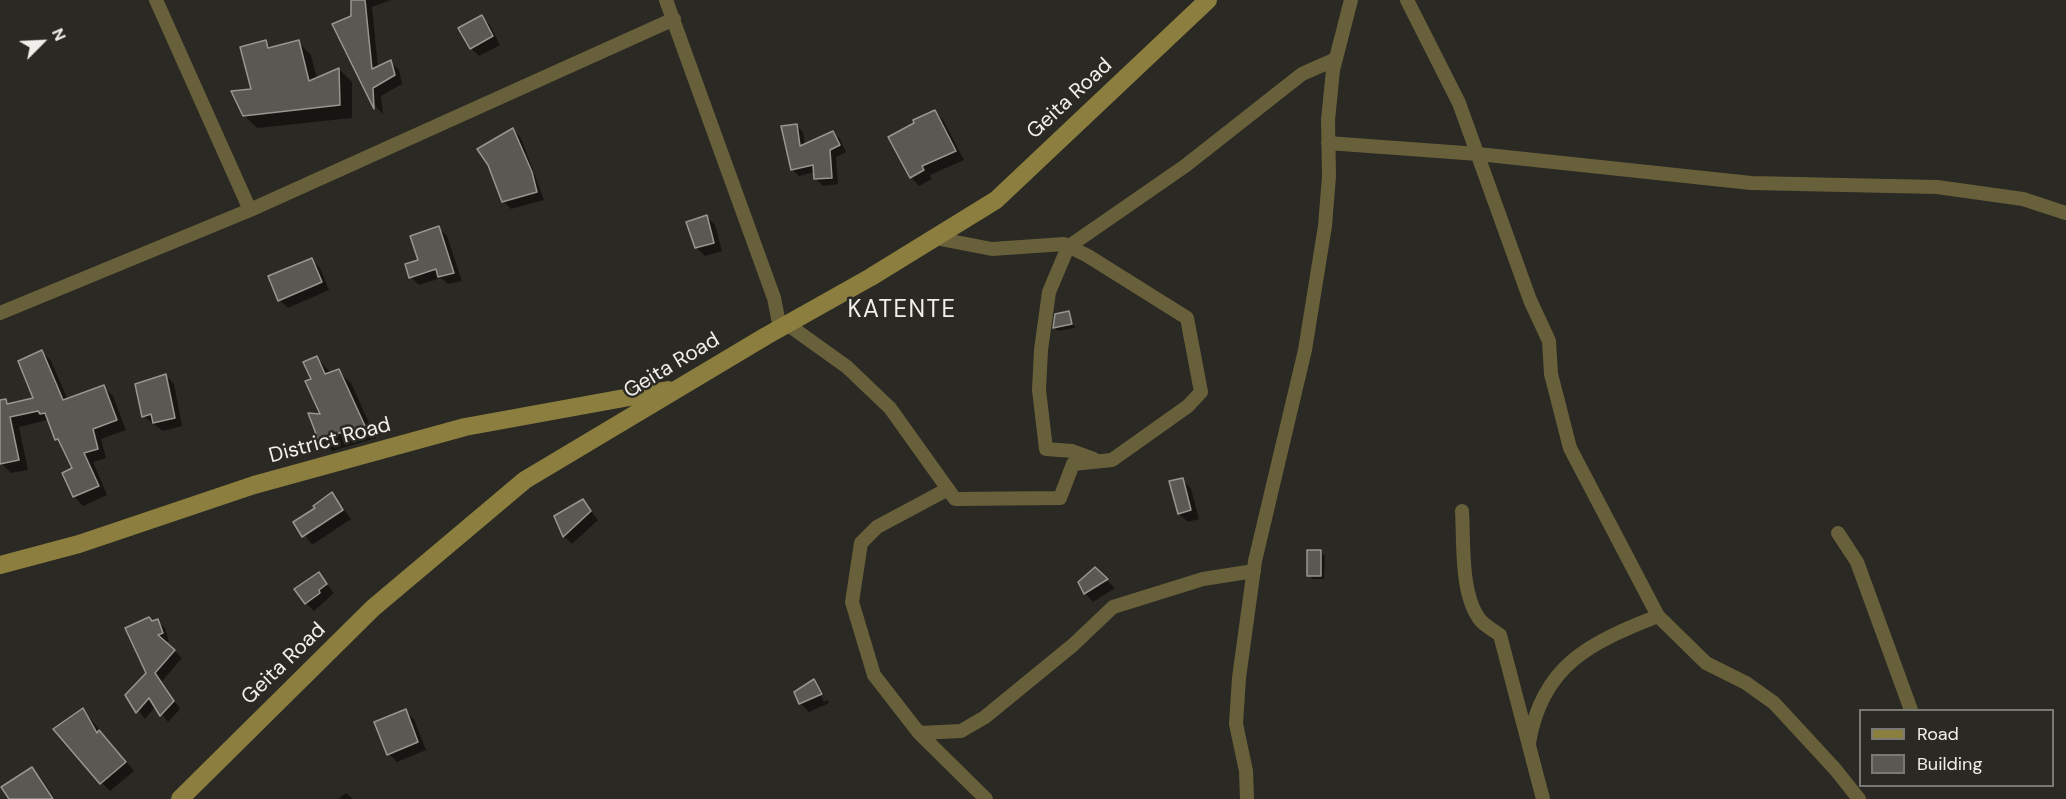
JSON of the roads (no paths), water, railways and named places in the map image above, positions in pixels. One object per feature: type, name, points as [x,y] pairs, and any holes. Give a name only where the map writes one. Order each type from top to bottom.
[{"type":"main road","name":"Geita Road","points":[[180,799],[373,608],[525,480],[783,326],[871,277],[996,200],[1208,0]]},
{"type":"main road","name":"District Road","points":[[0,565],[79,544],[254,485],[465,427],[678,388]]},
{"type":"street","points":[[156,0],[250,210]]},
{"type":"street","points":[[666,0],[783,326],[847,367],[890,408],[955,499],[1060,498],[1073,464],[1112,460],[1188,406],[1202,392],[1187,318],[1064,244],[992,249],[935,237]]},
{"type":"street","points":[[1247,799],[1246,771],[1236,724],[1239,678],[1254,571],[1305,350],[1324,225],[1329,177],[1328,120],[1336,59],[1351,0]]},
{"type":"street","points":[[1407,0],[1460,103],[1530,300],[1549,341],[1551,374],[1570,448],[1658,616],[1706,663],[1746,683],[1774,702],[1836,769],[1859,799]]},
{"type":"street","points":[[0,313],[250,210],[674,19]]},
{"type":"street","points":[[1096,460],[1072,451],[1046,449],[1040,390],[1041,350],[1049,292],[1068,247],[1185,166],[1302,74],[1336,59]]},
{"type":"street","points":[[1328,143],[1478,154],[1751,183],[1937,187],[2023,199],[2066,213]]},
{"type":"street","points":[[948,489],[877,527],[861,543],[852,602],[874,675],[919,733],[986,799]]},
{"type":"street","points":[[1462,511],[1465,567],[1471,604],[1482,621],[1500,635],[1543,799]]},
{"type":"street","points":[[1838,533],[1857,562],[1910,709]]},
{"type":"street","points":[[919,733],[961,731],[985,717],[1072,645],[1113,607],[1203,579],[1254,571]]},
{"type":"street","points":[[1528,748],[1534,715],[1561,671],[1604,637],[1658,616]]},
{"type":"district","name":"KATENTE","points":[[902,311]]}]
